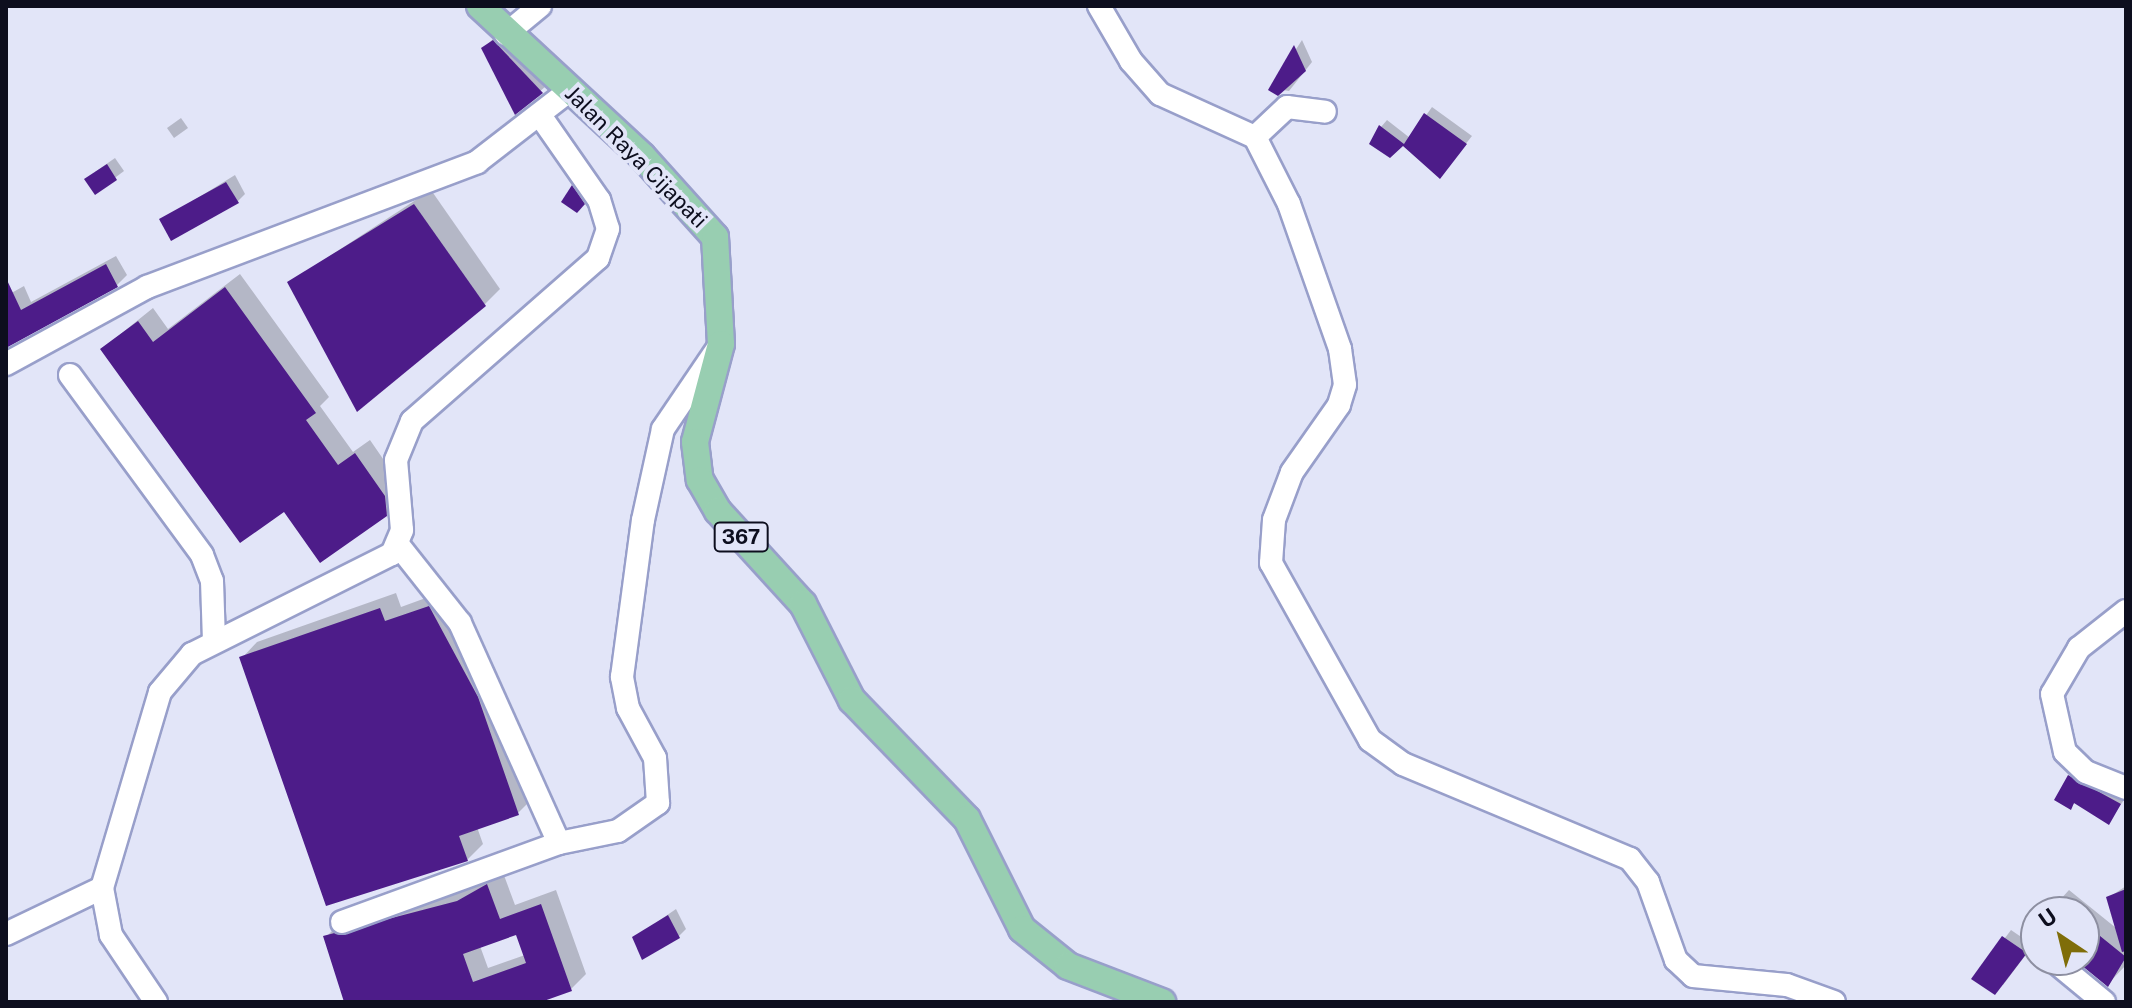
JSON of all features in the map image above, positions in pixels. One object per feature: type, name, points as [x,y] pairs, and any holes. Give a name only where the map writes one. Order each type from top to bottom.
[{"type":"main road","name":"Jalan Raya Cijapati","points":[[480,6],[710,228],[721,255],[721,344],[695,442],[706,493],[803,604],[852,700],[967,819],[1022,929],[1107,994],[1162,1002]]},
{"type":"street","points":[[506,34],[540,6]]},
{"type":"street","points":[[1099,6],[1131,61],[1160,94],[1255,137],[1289,204],[1345,374],[1339,405],[1283,496],[1271,563],[1355,719],[1403,764],[1630,859],[1648,882],[1676,960],[1693,976],[1787,985],[1834,1002]]},
{"type":"street","points":[[6,364],[147,287],[477,162],[541,117],[570,90]]},
{"type":"street","points":[[1255,137],[1287,107],[1325,112]]},
{"type":"street","points":[[541,117],[599,200],[607,240],[558,296],[412,421],[396,460],[399,546],[460,623],[559,843]]},
{"type":"street","points":[[342,922],[559,843],[618,831],[658,803],[655,758],[628,708],[622,677],[643,520],[663,429],[721,344]]},
{"type":"street","points":[[70,375],[202,555],[212,581],[214,641]]},
{"type":"street","points":[[156,1002],[111,935],[102,888],[160,692],[179,664],[214,641],[354,577],[399,546]]},
{"type":"street","points":[[2126,611],[2079,648],[2052,694],[2065,752],[2086,772],[2126,788]]},
{"type":"street","points":[[6,934],[102,888]]},
{"type":"street","points":[[2072,976],[2104,1002]]},
{"type":"building","points":[[493,40],[543,93],[515,115],[481,48]]},
{"type":"building","points":[[1294,45],[1306,71],[1278,96],[1268,90]]},
{"type":"building","points":[[1424,113],[1467,144],[1440,179],[1403,146],[1390,158],[1369,144],[1379,125],[1404,144]]},
{"type":"building","points":[[107,164],[117,180],[95,195],[84,179]]},
{"type":"building","points":[[226,182],[239,203],[171,241],[159,219]]},
{"type":"building","points":[[572,185],[585,204],[577,213],[561,202]]},
{"type":"building","points":[[414,204],[486,306],[357,412],[287,282]]},
{"type":"building","points":[[106,264],[118,287],[6,348],[6,278],[21,310]]},
{"type":"building","points":[[225,287],[316,413],[306,420],[338,465],[355,453],[385,496],[387,516],[320,563],[284,512],[240,543],[100,349],[138,321],[153,342]]},
{"type":"building","points":[[429,606],[478,697],[519,815],[459,836],[468,861],[326,906],[239,657],[380,608],[385,621]]},
{"type":"building","points":[[2068,775],[2121,804],[2109,825],[2074,803],[2071,810],[2054,800]]},
{"type":"building","points":[[487,884],[500,919],[541,904],[572,991],[541,1002],[344,1002],[323,936],[457,901]],"holes":[[[516,935],[526,963],[473,982],[463,954]]]},
{"type":"building","points":[[2126,889],[2126,951],[2122,952],[2106,897]]},
{"type":"building","points":[[668,915],[680,938],[642,960],[632,937]]},
{"type":"building","points":[[2002,936],[2020,948],[2020,962],[1995,995],[1971,979]]},
{"type":"building","points":[[2100,936],[2126,957],[2108,987],[2095,976],[2100,976]]}]
